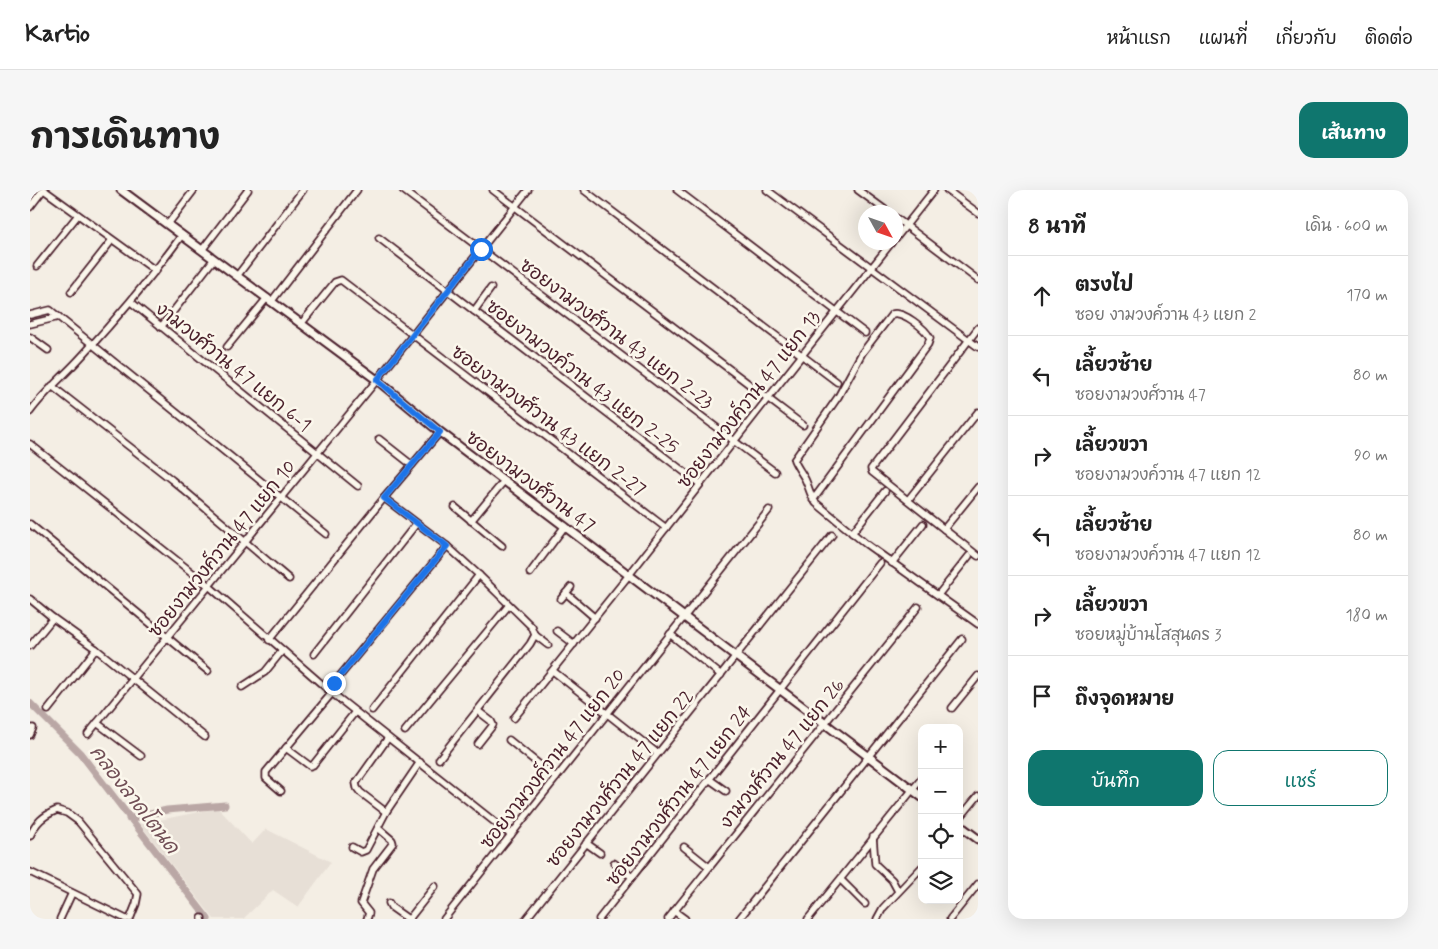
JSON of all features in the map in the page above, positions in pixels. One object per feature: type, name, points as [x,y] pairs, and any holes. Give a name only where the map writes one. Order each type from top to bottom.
[{"type":"street","points":[[30,206],[44,190],[156,271]]},
{"type":"street","name":"ซอยงามวงศ์วาน 47","points":[[122,190],[377,380],[504,481],[918,794]]},
{"type":"street","points":[[168,224],[194,190]]},
{"type":"street","points":[[202,250],[248,190]]},
{"type":"street","points":[[238,276],[303,190]]},
{"type":"street","points":[[227,346],[269,300],[357,190]]},
{"type":"street","name":"ซอยงามวงศ์วาน 43 แยก 2-23","points":[[403,190],[775,472]]},
{"type":"street","points":[[493,190],[803,425]]},
{"type":"street","name":"ซอยงามวงค์วาน 47 แยก 10","points":[[88,734],[377,380],[528,190]]},
{"type":"street","points":[[584,190],[837,382]]},
{"type":"street","points":[[677,190],[865,333]]},
{"type":"street","points":[[767,190],[978,347]]},
{"type":"street","points":[[858,190],[878,205]]},
{"type":"street","points":[[903,229],[934,190]]},
{"type":"street","points":[[947,190],[978,214]]},
{"type":"street","points":[[37,266],[78,215]]},
{"type":"street","points":[[905,226],[978,280]]},
{"type":"street","points":[[30,412],[32,404],[52,386],[132,302],[182,235]]},
{"type":"street","name":"ซอยงามวงค์วาน 43 แยก 2-25","points":[[379,238],[700,484]]},
{"type":"street","points":[[71,292],[112,240]]},
{"type":"street","name":"ซอยงามวงค์วาน 47 แยก 13","points":[[514,718],[630,576],[700,484],[886,250]]},
{"type":"street","points":[[161,326],[214,259]]},
{"type":"street","name":"ซอยงามวงศ์วาน 43 แยก 2-27","points":[[301,324],[335,282],[342,280],[666,528]]},
{"type":"street","points":[[474,311],[491,288]]},
{"type":"street","name":"งามวงศ์วาน 47 แยก 6-1","points":[[132,302],[358,486]]},
{"type":"street","points":[[30,315],[50,310],[326,534]]},
{"type":"street","points":[[813,500],[928,344],[930,338],[927,332],[910,319],[898,313],[892,314],[862,353],[838,397],[794,460],[806,481],[813,500],[852,533],[978,624]]},
{"type":"street","points":[[30,324],[59,317]]},
{"type":"street","points":[[978,328],[872,469],[872,472],[978,556]]},
{"type":"street","points":[[30,336],[48,350]]},
{"type":"street","points":[[52,386],[246,541],[289,579]]},
{"type":"street","points":[[908,500],[978,412]]},
{"type":"street","points":[[269,640],[440,432]]},
{"type":"street","points":[[379,440],[412,465]]},
{"type":"street","points":[[30,444],[209,586],[269,640],[355,712],[511,835]]},
{"type":"street","points":[[471,521],[504,481]]},
{"type":"street","points":[[944,529],[978,487]]},
{"type":"street","points":[[852,533],[885,491]]},
{"type":"street","points":[[384,498],[447,546],[479,574],[532,627],[534,635],[530,644],[439,759]]},
{"type":"street","points":[[455,507],[502,546]]},
{"type":"street","name":"ซอยงามวงค์วาน 47 แยก 20","points":[[444,919],[768,510]]},
{"type":"street","points":[[30,524],[208,672]]},
{"type":"street","points":[[314,654],[416,524]]},
{"type":"street","points":[[892,563],[923,524]]},
{"type":"street","points":[[530,573],[565,526]]},
{"type":"street","name":"ซอยงามวงศ์วาน 47 แยก 22","points":[[528,917],[832,535]]},
{"type":"street","points":[[334,683],[447,546]]},
{"type":"street","points":[[938,595],[969,556]]},
{"type":"street","name":"ซอยงามวงศ์วาน 47 แยก 24","points":[[600,919],[880,563]]},
{"type":"street","points":[[372,710],[479,574]]},
{"type":"street","points":[[561,599],[571,587]]},
{"type":"street","points":[[566,594],[595,618]]},
{"type":"street","points":[[30,599],[96,649],[205,737]]},
{"type":"street","points":[[405,731],[509,605]]},
{"type":"street","name":"งามวงศ์วาน 47 แยก 26","points":[[668,919],[918,607]]},
{"type":"street","points":[[30,646],[53,618]]},
{"type":"street","points":[[557,631],[574,644]]},
{"type":"street","points":[[670,634],[721,675]]},
{"type":"street","points":[[534,635],[548,645]]},
{"type":"street","points":[[739,919],[962,639]]},
{"type":"street","points":[[48,710],[96,649]]},
{"type":"street","points":[[242,687],[265,672],[282,651]]},
{"type":"street","points":[[553,671],[658,753]]},
{"type":"street","points":[[952,708],[978,676]]},
{"type":"street","points":[[281,792],[266,778],[266,772],[332,693]]},
{"type":"street","points":[[478,711],[491,721],[493,725],[478,744]]},
{"type":"street","points":[[286,748],[310,766],[313,765],[355,712]]},
{"type":"street","points":[[97,723],[141,756]]},
{"type":"street","points":[[30,735],[34,728]]},
{"type":"street","points":[[386,812],[360,792],[356,783],[388,738]]},
{"type":"street","points":[[509,740],[556,778]]},
{"type":"street","points":[[352,847],[362,852],[366,850],[386,812],[420,762]]},
{"type":"street","points":[[710,779],[726,791]]},
{"type":"street","points":[[808,919],[918,783]]},
{"type":"street","points":[[963,814],[978,796]]},
{"type":"street","points":[[30,836],[36,824],[44,815],[56,810],[67,813],[78,821],[138,894],[136,904],[128,919],[30,872]]},
{"type":"street","points":[[367,919],[369,913],[361,903],[373,869],[393,844],[392,840],[378,828]]},
{"type":"street","points":[[963,828],[978,839]]},
{"type":"street","points":[[873,837],[875,864],[892,880],[898,891]]},
{"type":"street","points":[[586,843],[600,853]]},
{"type":"street","points":[[684,847],[709,867]]},
{"type":"street","points":[[614,863],[632,877]]},
{"type":"street","points":[[877,919],[898,891],[918,871]]},
{"type":"street","points":[[841,880],[865,904]]},
{"type":"street","points":[[950,919],[978,884]]},
{"type":"street","points":[[389,903],[391,907],[408,919],[436,886]]},
{"type":"street","points":[[60,919],[72,893]]},
{"type":"street","points":[[674,911],[685,919]]},
{"type":"street","points":[[528,917],[535,919]]},
{"type":"shaded area","points":[[218,808],[252,844],[266,829],[331,862],[298,907],[273,890],[243,919],[214,919],[140,824]]},
{"type":"waterway","name":"คลองลาดโตนด","points":[[30,703],[80,753],[208,919]]},
{"type":"waterway","points":[[129,819],[167,810],[225,805]]},
{"type":"route","points":[[334,683],[447,546],[384,498],[440,432],[377,380],[481,249]]}]
